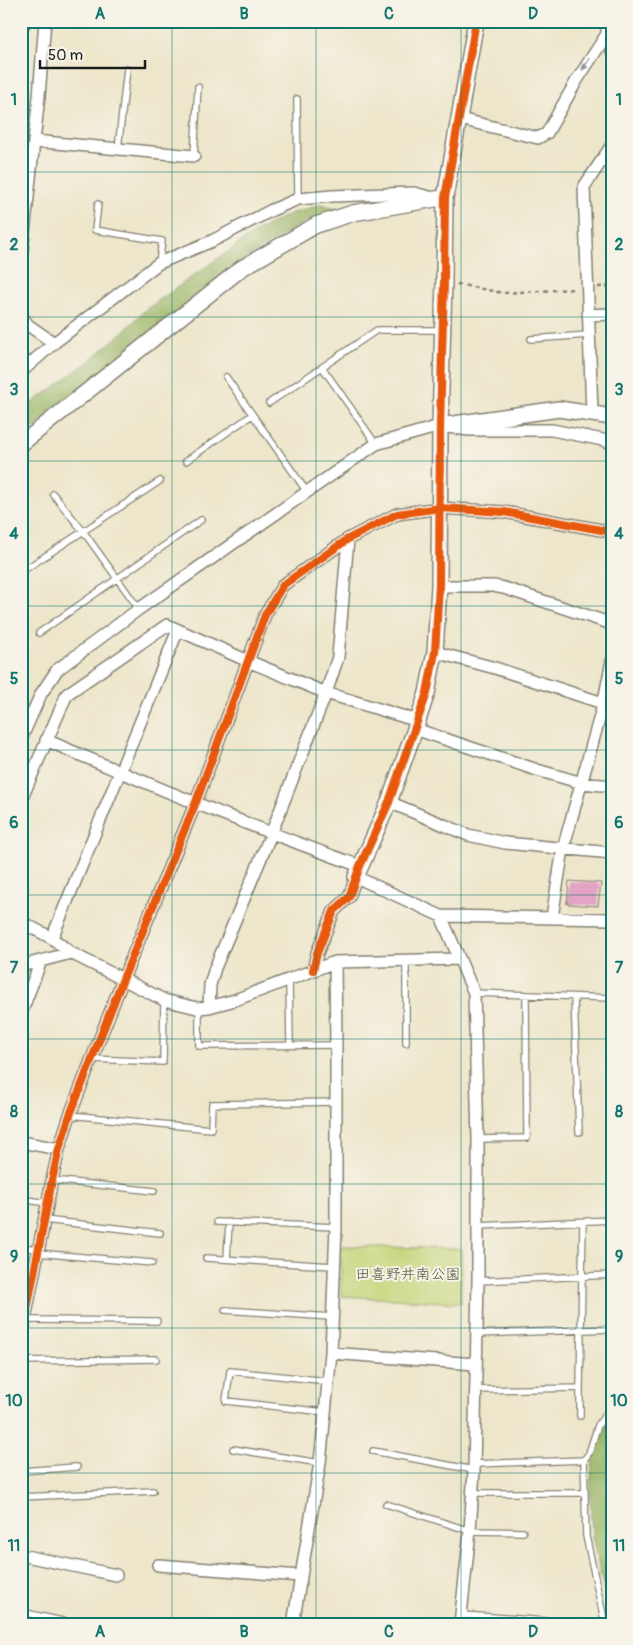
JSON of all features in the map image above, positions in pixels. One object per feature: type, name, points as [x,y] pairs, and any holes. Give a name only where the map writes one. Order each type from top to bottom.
[{"type":"street","points":[[21,260],[25,180],[34,142],[45,21]]},
{"type":"street","points":[[313,970],[317,953],[334,911],[349,897],[389,802],[427,692],[435,652],[439,586],[440,426],[444,281],[440,199],[460,119],[476,21]]},
{"type":"street","points":[[607,21],[607,34],[612,51]]},
{"type":"street","points":[[460,119],[538,138],[547,133],[577,80],[607,34]]},
{"type":"street","points":[[34,142],[194,156]]},
{"type":"street","points":[[592,413],[584,187],[612,145]]},
{"type":"street","points":[[21,372],[54,343],[159,263],[212,241],[272,210],[298,199],[414,193],[440,199]]},
{"type":"street","points":[[21,444],[242,268],[316,225],[353,213],[440,199]]},
{"type":"street","points":[[588,315],[612,314]]},
{"type":"street","points":[[22,317],[28,325],[54,343]]},
{"type":"street","points":[[21,739],[41,694],[57,670],[139,609],[376,444],[440,426],[559,409],[612,417]]},
{"type":"street","points":[[440,426],[469,430],[552,430],[612,443]]},
{"type":"street","points":[[22,1336],[25,1320],[26,1292],[59,1149],[70,1115],[196,802],[265,615],[283,585],[348,539],[397,514],[440,508],[504,512],[612,532]]},
{"type":"street","points":[[204,1008],[215,968],[271,834],[338,658],[348,539]]},
{"type":"street","points":[[439,586],[493,586],[504,588],[612,624]]},
{"type":"street","points":[[21,800],[67,694],[167,626],[326,693],[537,770],[582,783],[612,786]]},
{"type":"street","points":[[52,938],[178,630]]},
{"type":"street","points":[[435,652],[495,668],[607,705]]},
{"type":"street","points":[[552,917],[563,848],[607,705],[612,661]]},
{"type":"street","points":[[46,740],[358,872],[441,916],[552,917],[612,920]]},
{"type":"street","points":[[389,802],[468,835],[506,843],[612,853]]},
{"type":"street","points":[[441,916],[474,993],[478,1139],[476,1390],[473,1493],[461,1619]]},
{"type":"street","points":[[21,922],[52,938],[71,953],[164,1000],[204,1008],[289,980],[335,962],[459,959]]},
{"type":"street","points":[[21,966],[71,953]]},
{"type":"street","points":[[21,1013],[42,961]]},
{"type":"street","points":[[293,1624],[320,1463],[331,1353],[336,1227],[335,962]]},
{"type":"street","points":[[21,1142],[59,1149]]},
{"type":"street","points":[[331,1353],[475,1364]]},
{"type":"street","points":[[21,1555],[116,1575]]},
{"type":"street","points":[[158,1565],[300,1576]]},
{"type":"lane","points":[[118,149],[127,69]]},
{"type":"lane","points":[[194,156],[198,87]]},
{"type":"lane","points":[[297,100],[298,199]]},
{"type":"lane","points":[[98,204],[95,230],[162,241],[159,263]]},
{"type":"lane","points":[[269,403],[377,330],[443,330]]},
{"type":"lane","points":[[531,339],[589,335]]},
{"type":"lane","points":[[322,367],[376,444]]},
{"type":"lane","points":[[226,377],[307,492]]},
{"type":"lane","points":[[186,461],[252,415]]},
{"type":"lane","points":[[21,572],[160,481]]},
{"type":"lane","points":[[53,494],[83,531],[139,609]]},
{"type":"lane","points":[[39,633],[201,520]]},
{"type":"lane","points":[[406,960],[406,1043]]},
{"type":"lane","points":[[289,980],[290,1045]]},
{"type":"lane","points":[[474,993],[612,998]]},
{"type":"lane","points":[[478,1139],[527,1138],[526,996]]},
{"type":"lane","points":[[574,998],[578,1132]]},
{"type":"lane","points":[[92,1059],[163,1062],[164,1000]]},
{"type":"lane","points":[[204,1008],[199,1046],[336,1045]]},
{"type":"lane","points":[[70,1115],[211,1129],[212,1104],[336,1102]]},
{"type":"lane","points":[[52,1180],[154,1192]]},
{"type":"lane","points":[[21,1198],[48,1203]]},
{"type":"lane","points":[[44,1220],[160,1233]]},
{"type":"lane","points":[[478,1226],[612,1220]]},
{"type":"lane","points":[[217,1222],[336,1227]]},
{"type":"lane","points":[[227,1259],[229,1222]]},
{"type":"lane","points":[[580,1416],[582,1222]]},
{"type":"lane","points":[[21,1247],[37,1251],[152,1263]]},
{"type":"lane","points":[[206,1258],[334,1266]]},
{"type":"lane","points":[[478,1281],[612,1275]]},
{"type":"lane","points":[[225,1310],[332,1317]]},
{"type":"lane","points":[[25,1320],[157,1320]]},
{"type":"lane","points":[[476,1334],[612,1329]]},
{"type":"lane","points":[[21,1362],[156,1358]]},
{"type":"lane","points":[[325,1412],[226,1401],[230,1370],[328,1381]]},
{"type":"lane","points":[[476,1390],[580,1388]]},
{"type":"lane","points":[[605,1624],[586,1536],[584,1460],[589,1453],[598,1425],[612,1406]]},
{"type":"lane","points":[[233,1449],[320,1463]]},
{"type":"lane","points":[[373,1451],[474,1467],[584,1460]]},
{"type":"lane","points":[[21,1471],[77,1467]]},
{"type":"lane","points":[[21,1497],[153,1491]]},
{"type":"lane","points":[[473,1493],[584,1493]]},
{"type":"lane","points":[[386,1504],[470,1531],[523,1532]]},
{"type":"lane","points":[[21,1612],[76,1624]]},
{"type":"lane","points":[[461,1619],[548,1621]]},
{"type":"path","points":[[444,281],[503,293],[587,288]]},
{"type":"green space","points":[[323,204],[340,211],[304,222],[240,262],[21,438],[21,411],[88,362],[145,310],[257,231],[290,214]]},
{"type":"green space","name":"田喜野井南公園","points":[[341,1246],[462,1249],[461,1303],[341,1296]]},
{"type":"green space","points":[[612,1412],[612,1624],[610,1624],[592,1536],[590,1493],[592,1465],[600,1428]]},
{"type":"building","points":[[569,881],[601,883],[598,906],[567,904]]},
{"type":"cycle path","points":[[313,970],[317,953],[334,911],[349,897],[360,866],[389,802],[427,693],[435,652],[439,586],[445,198],[476,21]]},
{"type":"cycle path","points":[[21,1340],[52,1180],[59,1149],[70,1115],[123,979],[196,802],[265,615],[283,585],[348,539],[397,514],[440,508],[504,512],[612,532]]}]
